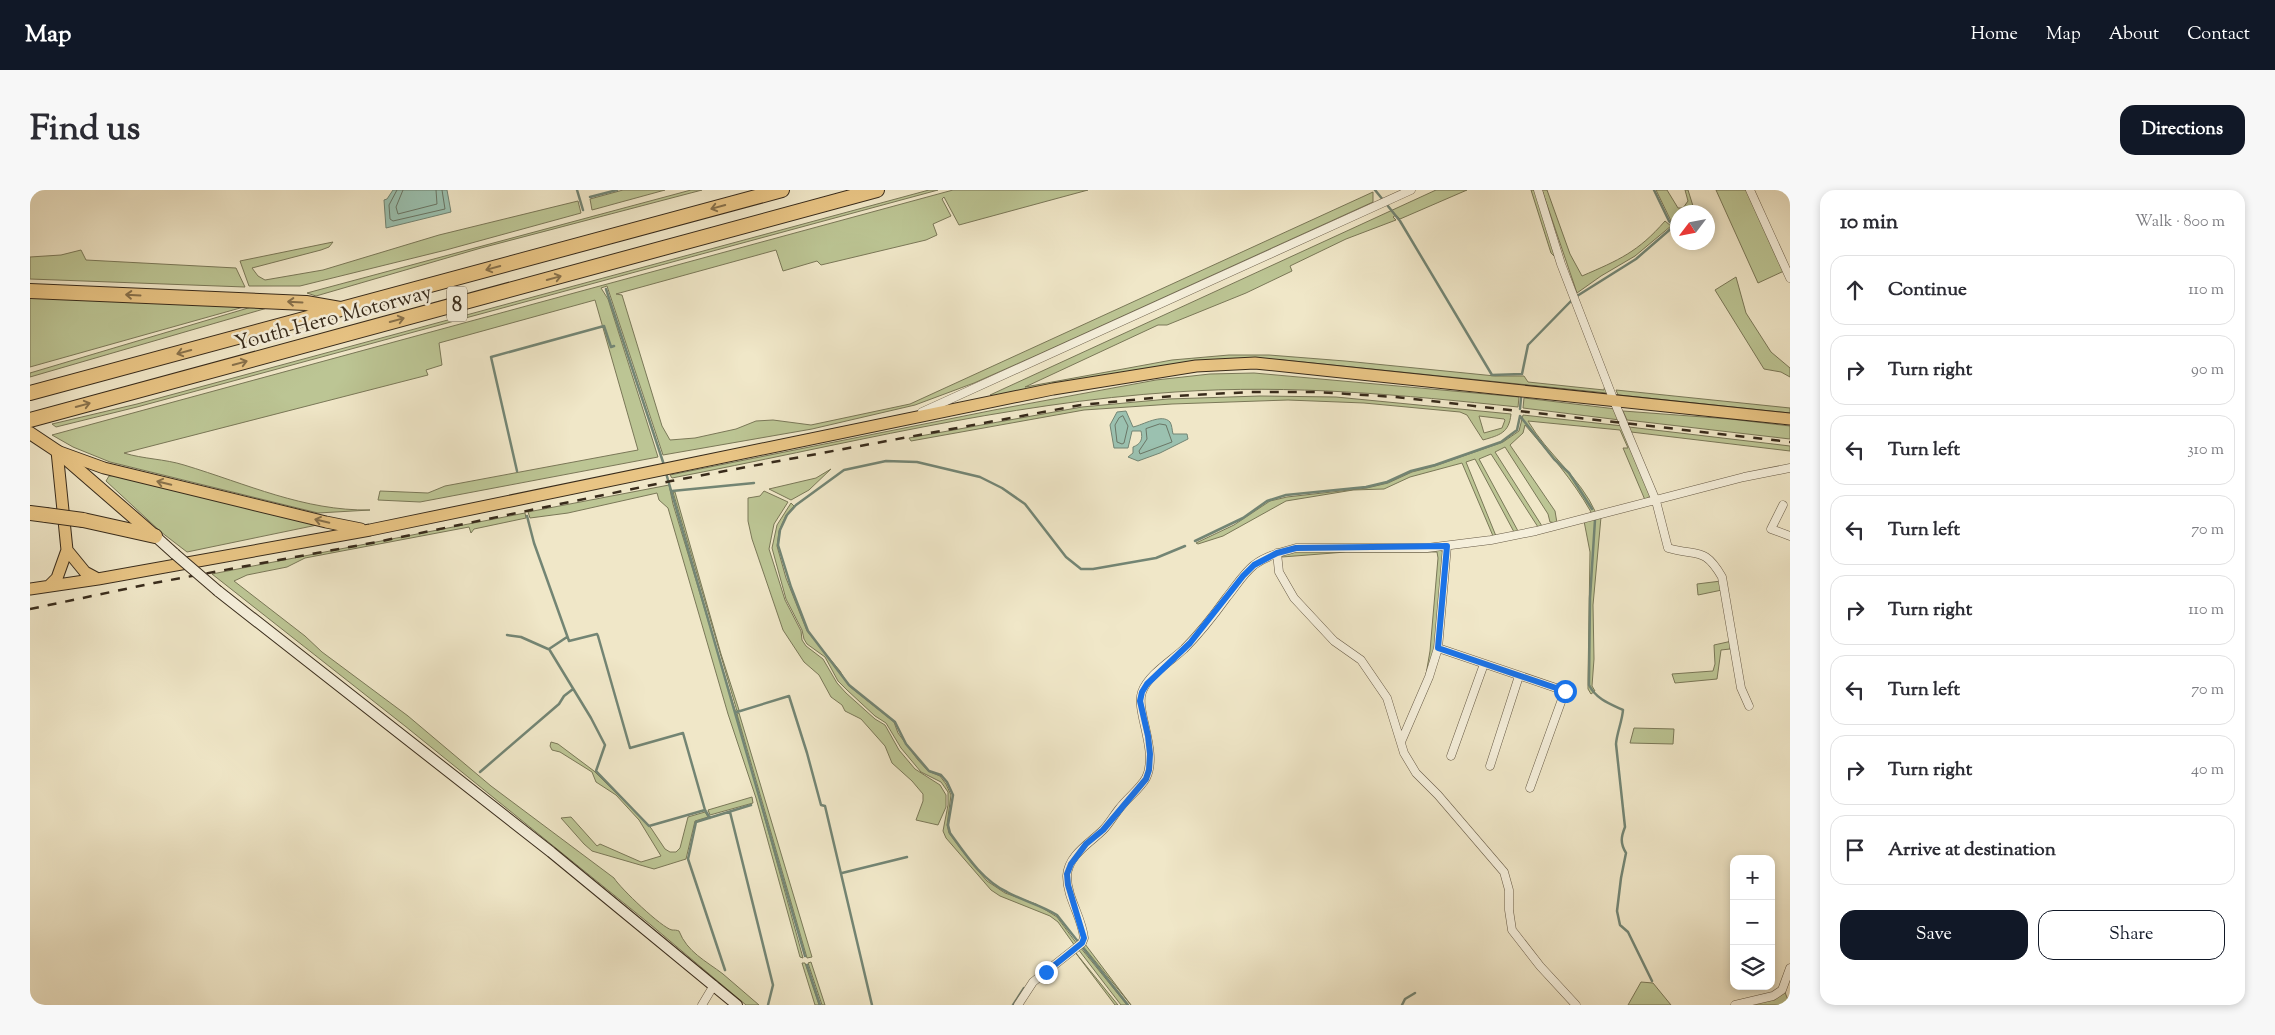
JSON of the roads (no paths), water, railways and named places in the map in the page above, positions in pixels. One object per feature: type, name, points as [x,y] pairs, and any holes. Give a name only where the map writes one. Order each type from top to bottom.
[{"type":"highway","name":"Youth Hero Motorway","points":[[30,394],[782,190]]},
{"type":"highway","name":"Youth Hero Motorway","points":[[33,419],[877,190]]},
{"type":"highway","points":[[30,290],[306,303],[343,309]]},
{"type":"highway","points":[[30,433],[57,451],[155,536]]},
{"type":"highway","points":[[30,513],[83,520],[155,536]]},
{"type":"main road","points":[[30,589],[98,579],[370,530],[1053,389],[1225,363],[1255,363],[1790,420]]},
{"type":"main road","points":[[50,585],[60,572],[67,550],[57,451],[104,468],[326,522],[370,530]]},
{"type":"main road","points":[[155,536],[218,591],[551,852],[737,1005]]},
{"type":"main road","points":[[67,550],[85,572],[98,579]]},
{"type":"street","points":[[905,421],[1411,190]]},
{"type":"street","points":[[1538,190],[1561,264],[1614,401],[1656,500],[1668,548],[1703,554],[1713,562],[1722,578],[1741,688],[1750,706]]},
{"type":"street","points":[[1750,190],[1790,278]]},
{"type":"street","points":[[1018,1005],[1033,982],[1082,943],[1083,932],[1068,885],[1067,874],[1071,864],[1086,844],[1103,830],[1146,779],[1149,770],[1150,754],[1140,701],[1142,692],[1155,675],[1190,643],[1243,576],[1254,565],[1277,553],[1296,548],[1447,546],[1520,534],[1790,468]]},
{"type":"street","points":[[1783,505],[1771,529],[1790,536]]},
{"type":"street","points":[[1401,742],[1429,678],[1438,648],[1447,546]]},
{"type":"street","points":[[1277,553],[1279,572],[1294,598],[1334,641],[1361,660],[1387,698],[1404,753],[1416,773],[1438,795],[1504,872],[1509,890],[1512,930],[1540,966],[1576,1005]]},
{"type":"street","points":[[1438,648],[1565,691],[1530,788]]},
{"type":"street","points":[[1451,756],[1484,664]]},
{"type":"street","points":[[1490,766],[1520,676]]},
{"type":"street","points":[[1735,1005],[1773,996],[1782,990],[1790,968]]},
{"type":"street","points":[[702,1005],[714,985]]},
{"type":"water","points":[[393,190],[447,190],[451,212],[386,228],[384,200],[387,199]]},
{"type":"water","points":[[1126,411],[1133,427],[1152,420],[1167,420],[1171,423],[1173,434],[1187,434],[1188,439],[1160,453],[1138,461],[1128,457],[1133,453],[1133,447],[1141,441],[1141,431],[1132,431],[1128,448],[1114,448],[1110,425],[1117,412]]},
{"type":"waterway","points":[[577,190],[583,210]]},
{"type":"waterway","points":[[590,197],[617,190]]},
{"type":"waterway","points":[[1375,190],[1400,221],[1492,375],[1522,374],[1528,345],[1572,300]]},
{"type":"waterway","points":[[1577,296],[1636,259],[1674,226],[1669,221],[1654,190]]},
{"type":"waterway","points":[[606,289],[664,465]]},
{"type":"waterway","points":[[517,471],[491,357],[604,326],[611,347],[614,346]]},
{"type":"waterway","points":[[1520,409],[1521,398]]},
{"type":"waterway","points":[[1520,416],[1554,459],[1569,473],[1592,509]]},
{"type":"waterway","points":[[1195,541],[1243,518],[1267,501],[1286,495],[1366,487],[1387,482],[1411,471],[1435,465],[1501,442],[1517,430],[1520,416]]},
{"type":"waterway","points":[[1128,1005],[1057,915],[998,887],[982,874],[968,858],[950,833],[948,825],[953,795],[947,782],[941,775],[929,771],[906,744],[895,722],[849,685],[808,631],[791,587],[778,545],[780,530],[787,515],[796,505],[844,470],[886,461],[917,462],[980,477],[1002,488],[1025,504],[1066,557],[1081,569],[1093,569],[1156,558],[1185,546]]},
{"type":"waterway","points":[[666,473],[805,956]]},
{"type":"waterway","points":[[672,491],[754,483]]},
{"type":"waterway","points":[[527,516],[534,543],[569,641],[597,634],[598,636],[630,748],[683,733],[705,810],[710,818]]},
{"type":"waterway","points":[[1595,520],[1590,598],[1589,685],[1599,697],[1623,710],[1616,744],[1625,827],[1622,843],[1626,853],[1617,911],[1620,925],[1628,932],[1652,981]]},
{"type":"waterway","points":[[507,635],[521,637],[548,649]]},
{"type":"waterway","points":[[567,637],[549,649],[591,718],[605,745],[596,771],[649,826],[705,810]]},
{"type":"waterway","points":[[480,772],[559,704],[564,696],[573,689]]},
{"type":"waterway","points":[[737,712],[789,696],[821,805],[825,806],[872,1005]]},
{"type":"waterway","points":[[725,970],[688,859],[696,822],[751,805]]},
{"type":"waterway","points":[[730,812],[773,985],[768,1005]]},
{"type":"waterway","points":[[842,873],[907,857]]},
{"type":"waterway","points":[[807,965],[820,1005]]},
{"type":"waterway","points":[[1013,1005],[1024,988]]},
{"type":"waterway","points":[[1402,1005],[1405,999],[1415,993]]},
{"type":"railway","points":[[30,609],[154,583],[377,542],[671,481],[1081,405],[1173,396],[1251,392],[1317,392],[1396,397],[1790,442]]}]
